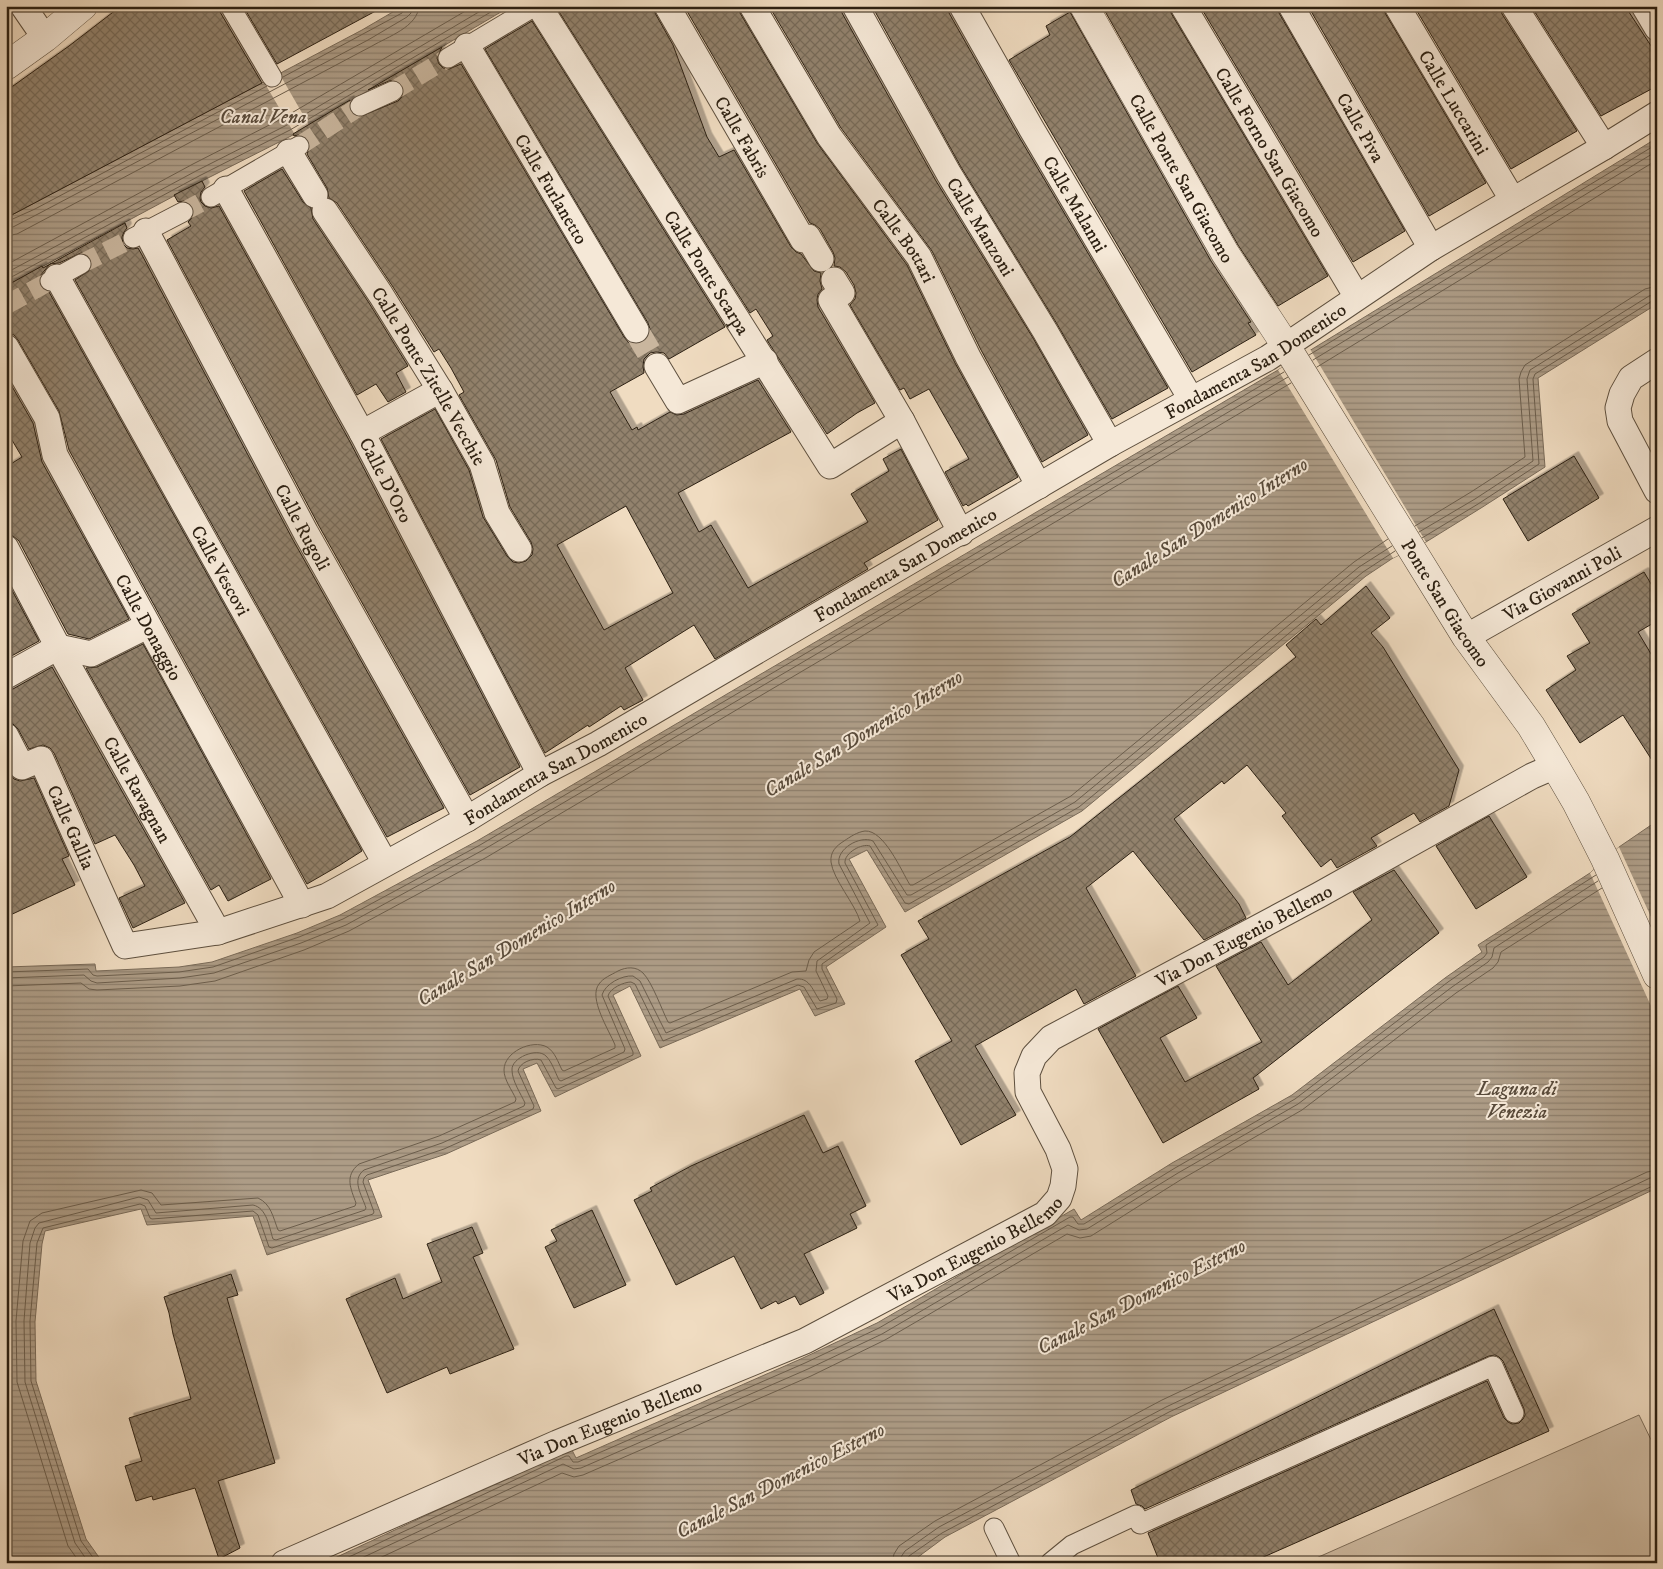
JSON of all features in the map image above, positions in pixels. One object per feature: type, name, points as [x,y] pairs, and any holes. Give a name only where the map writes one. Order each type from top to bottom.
[{"type":"street","points":[[23,6],[45,38]]},
{"type":"street","points":[[6,66],[45,38],[84,6]]},
{"type":"street","points":[[230,6],[272,77]]},
{"type":"street","points":[[458,52],[535,6]]},
{"type":"street","name":"Calle Ponte Scarpa","points":[[540,6],[830,466],[902,421]]},
{"type":"street","name":"Calle Fabris","points":[[667,6],[803,240],[808,237],[821,259]]},
{"type":"street","name":"Calle Bottari","points":[[752,6],[829,136],[919,257],[968,357],[1039,486]]},
{"type":"street","name":"Calle Manzoni","points":[[855,6],[949,174],[1045,331],[1110,444]]},
{"type":"street","name":"Calle Malanni","points":[[962,6],[1031,128],[1191,399]]},
{"type":"street","name":"Calle Ponte San Giacomo","points":[[1084,6],[1225,253],[1289,352]]},
{"type":"street","name":"Calle Forno San Giacomo","points":[[1183,6],[1357,297]]},
{"type":"street","name":"Calle Piva","points":[[1291,6],[1431,248]]},
{"type":"street","name":"Calle Luccarini","points":[[1397,6],[1512,199]]},
{"type":"street","points":[[1514,6],[1604,147]]},
{"type":"street","points":[[1644,6],[1657,28]]},
{"type":"street","name":"Calle Furlanetto","points":[[458,52],[636,330]]},
{"type":"street","points":[[360,106],[392,91]]},
{"type":"street","name":"Fondamenta San Domenico","points":[[125,946],[218,932],[327,896],[467,819],[540,774],[598,744],[1110,444],[1268,358],[1289,352],[1357,297],[1431,248],[1657,114]]},
{"type":"street","points":[[218,193],[294,149]]},
{"type":"street","name":"Calle Ponte Zitelle Vecchie","points":[[294,149],[320,203],[440,390],[482,464],[497,513],[519,549]]},
{"type":"street","name":"Calle D'Oro","points":[[218,193],[362,433],[540,774]]},
{"type":"street","points":[[139,235],[183,212]]},
{"type":"street","name":"Calle Rugoli","points":[[139,235],[467,819]]},
{"type":"street","points":[[54,279],[81,264]]},
{"type":"street","name":"Calle Vescovi","points":[[54,279],[385,863]]},
{"type":"street","points":[[834,280],[842,293],[831,300],[902,421],[961,533]]},
{"type":"street","name":"Calle Donaggio","points":[[6,347],[47,418],[54,455],[302,905]]},
{"type":"street","name":"Ponte San Giacomo","points":[[1289,352],[1466,637],[1531,726],[1555,766],[1605,859],[1657,975]]},
{"type":"street","points":[[657,366],[678,401],[765,361]]},
{"type":"street","points":[[1657,361],[1632,378],[1622,394],[1618,408],[1620,421],[1657,491]]},
{"type":"street","points":[[362,433],[440,390]]},
{"type":"street","name":"Via Giovanni Poli","points":[[1466,637],[1657,529]]},
{"type":"street","name":"Calle Ravagnan","points":[[6,548],[58,647],[218,932]]},
{"type":"street","points":[[6,676],[58,647],[91,654],[147,626]]},
{"type":"street","name":"Calle Gallia","points":[[10,752],[22,767],[41,759],[125,946]]},
{"type":"street","name":"Via Don Eugenio Bellemo","points":[[284,1563],[557,1443],[805,1341],[1045,1214],[1059,1198],[1065,1169],[1058,1148],[1028,1092],[1027,1073],[1034,1056],[1051,1038],[1320,895],[1532,776],[1555,766]]},
{"type":"street","points":[[1050,1563],[1072,1546],[1136,1515],[1140,1524],[1493,1366],[1514,1413]]},
{"type":"street","points":[[994,1528],[1011,1563]]},
{"type":"shaded area","points":[[1639,1415],[1657,1452],[1657,1563],[1305,1563]]},
{"type":"water","name":"Canal Vena","points":[[403,6],[511,6],[293,135],[202,181],[6,286],[6,218],[362,30]]},
{"type":"water","name":"Canale San Domenico Interno","points":[[1657,138],[1657,304],[1538,378],[1545,467],[1426,542],[1393,558],[1366,576],[1082,811],[905,912],[867,850],[849,859],[886,927],[826,967],[845,1004],[815,1016],[800,989],[660,1048],[630,986],[613,995],[641,1056],[555,1097],[537,1063],[523,1069],[541,1111],[446,1154],[368,1180],[382,1217],[267,1255],[253,1216],[147,1225],[141,1209],[45,1231],[42,1244],[35,1322],[36,1381],[86,1539],[103,1563],[6,1563],[6,967],[95,964],[96,971],[179,967],[212,962],[297,933],[340,915],[477,841],[1278,370]]},
{"type":"water","name":"Laguna di Venezia","points":[[1657,821],[1657,1188],[1171,1417],[945,1537],[910,1563],[324,1563],[571,1448],[576,1458],[803,1358],[877,1323],[1074,1209],[1081,1220],[1172,1163],[1292,1095],[1482,952],[1478,945],[1590,873],[1619,847]]},
{"type":"pier","points":[[279,73],[309,125],[294,133],[264,82]]},
{"type":"pier","points":[[1310,349],[1426,542],[1393,558],[1278,370]]},
{"type":"pier","points":[[1619,847],[1657,930],[1657,1019],[1590,873]]},
{"type":"building","points":[[121,6],[219,6],[220,12],[262,83],[6,218],[6,91]]},
{"type":"building","points":[[243,6],[385,6],[277,64]]},
{"type":"building","points":[[653,6],[673,45],[707,137],[719,157],[734,150],[791,247],[801,254],[814,271],[821,273],[822,289],[818,294],[818,307],[875,403],[827,434],[767,340],[773,336],[756,309],[750,313],[556,7]]},
{"type":"building","points":[[684,6],[738,6],[740,13],[817,143],[907,265],[955,363],[1018,477],[968,506],[966,504],[963,506],[945,472],[969,459],[929,389],[910,399],[904,388],[900,390],[850,305],[855,299],[854,285],[846,272],[840,267],[834,266],[835,258],[833,252],[820,229],[810,223]]},
{"type":"building","points":[[769,6],[841,6],[842,13],[936,181],[1033,338],[1088,435],[1042,462],[981,350],[932,251],[841,128]]},
{"type":"building","points":[[872,6],[948,6],[949,13],[1018,135],[1168,388],[1112,419],[1057,324],[961,167]]},
{"type":"building","points":[[1102,6],[1169,6],[1171,13],[1328,276],[1278,306],[1238,245]]},
{"type":"building","points":[[1200,6],[1277,6],[1279,13],[1405,231],[1353,262]]},
{"type":"building","points":[[1308,6],[1383,6],[1385,13],[1486,183],[1429,216]]},
{"type":"building","points":[[1414,6],[1500,6],[1502,14],[1577,131],[1511,169]]},
{"type":"building","points":[[1531,6],[1625,6],[1657,55],[1657,86],[1601,116]]},
{"type":"building","points":[[1070,12],[1211,261],[1251,322],[1248,323],[1256,335],[1192,372],[1009,60],[1050,35],[1046,26]]},
{"type":"building","points":[[532,21],[725,327],[669,359],[664,353],[650,353],[644,359],[644,373],[610,392],[632,430],[637,427],[638,430],[670,412],[677,415],[684,414],[758,380],[791,432],[678,493],[699,532],[711,525],[748,588],[868,522],[851,494],[889,471],[883,459],[901,449],[938,520],[864,563],[868,569],[715,659],[694,625],[625,668],[643,700],[624,710],[621,706],[545,753],[381,439],[435,409],[469,470],[483,517],[507,556],[513,562],[526,561],[532,555],[531,542],[510,507],[496,460],[459,395],[464,392],[451,368],[439,349],[434,352],[337,203],[329,198],[327,188],[307,154],[310,146],[308,140],[304,136],[294,136],[293,134],[350,100],[350,111],[359,117],[398,101],[404,92],[403,86],[395,80],[368,90],[442,47],[437,58],[439,64],[443,68],[449,69],[461,64],[624,337],[629,343],[643,343],[649,337],[650,329],[648,323],[485,49]],"holes":[[[626,506],[673,593],[604,630],[557,545]]]},
{"type":"building","points":[[282,169],[303,202],[311,208],[313,219],[408,366],[396,373],[406,392],[388,402],[376,384],[357,395],[244,191]]},
{"type":"building","points":[[202,181],[205,187],[201,192],[201,202],[211,208],[219,206],[349,440],[520,767],[470,795],[319,526],[167,240],[191,226],[188,222],[194,213],[193,207],[189,203],[184,201],[178,202],[174,195]]},
{"type":"building","points":[[125,223],[127,228],[122,237],[123,244],[127,248],[138,248],[142,255],[293,540],[444,808],[387,837],[75,280],[90,270],[91,258],[81,253],[59,263],[50,264]]},
{"type":"building","points":[[50,264],[40,276],[40,286],[49,292],[362,851],[307,884],[69,450],[59,411],[18,340],[14,335],[6,333],[6,286],[42,266],[43,268]]},
{"type":"building","points":[[6,376],[33,423],[42,462],[129,619],[89,639],[68,634],[19,541],[13,536],[6,534],[6,467],[22,457],[6,430]]},
{"type":"building","points":[[1574,456],[1599,498],[1528,541],[1503,499]]},
{"type":"building","points":[[1644,572],[1657,594],[1657,621],[1638,632],[1657,664],[1657,768],[1623,715],[1580,743],[1546,690],[1576,670],[1567,656],[1590,643],[1572,614]]},
{"type":"building","points":[[6,579],[39,641],[6,659]]},
{"type":"building","points":[[1366,586],[1390,618],[1371,633],[1383,647],[1459,770],[1449,806],[1420,822],[1414,813],[1371,838],[1377,846],[1337,868],[1331,859],[1321,867],[1282,816],[1286,813],[1247,765],[1224,784],[1222,781],[1174,819],[1239,904],[1246,918],[1204,940],[1133,851],[1086,888],[1136,976],[1084,1004],[1076,989],[975,1046],[1016,1115],[961,1145],[915,1061],[952,1041],[901,955],[929,939],[918,921],[1070,837],[1296,657],[1286,645],[1316,619],[1321,625]]},
{"type":"building","points":[[143,644],[271,879],[228,901],[219,885],[211,890],[86,668],[97,667]]},
{"type":"building","points":[[52,667],[185,903],[133,928],[119,898],[145,886],[134,865],[115,835],[95,844],[50,748],[43,745],[29,749],[18,729],[13,724],[6,722],[6,690],[13,689]]},
{"type":"building","points":[[6,768],[14,779],[20,781],[34,778],[69,856],[62,859],[75,885],[6,917]]},
{"type":"building","points":[[1489,816],[1527,877],[1476,909],[1436,846]]},
{"type":"building","points":[[1394,870],[1439,933],[1253,1078],[1259,1089],[1163,1143],[1098,1029],[1178,986],[1197,1018],[1160,1038],[1185,1082],[1262,1042],[1216,966],[1261,942],[1288,985],[1372,920],[1353,892]]},
{"type":"building","points":[[804,1115],[823,1153],[838,1146],[866,1206],[850,1214],[857,1228],[804,1254],[824,1293],[800,1305],[795,1296],[778,1304],[776,1301],[761,1309],[734,1256],[676,1285],[634,1200],[652,1191],[650,1188],[691,1166]]},
{"type":"building","points":[[592,1210],[626,1285],[574,1308],[545,1247],[557,1241],[551,1230]]},
{"type":"building","points":[[472,1227],[483,1253],[473,1257],[514,1349],[450,1374],[447,1367],[387,1393],[346,1299],[395,1278],[403,1299],[442,1282],[427,1244]]},
{"type":"building","points":[[231,1274],[238,1295],[227,1298],[275,1463],[218,1481],[240,1548],[219,1559],[195,1488],[153,1500],[152,1496],[136,1501],[125,1466],[142,1461],[129,1418],[191,1399],[164,1297]]},
{"type":"building","points":[[1494,1309],[1549,1431],[1250,1563],[1160,1563],[1148,1533],[1487,1381],[1504,1418],[1512,1424],[1519,1423],[1525,1415],[1524,1409],[1503,1361],[1495,1355],[1489,1356],[1145,1509],[1136,1504],[1131,1490]]},
{"type":"tunnel","points":[[393,91],[448,58]]},
{"type":"tunnel","points":[[299,146],[360,106]]},
{"type":"tunnel","points":[[183,212],[211,197]]},
{"type":"tunnel","points":[[81,264],[133,238]]},
{"type":"tunnel","points":[[6,305],[50,281]]},
{"type":"tunnel","points":[[636,330],[657,366]]},
{"type":"water label","name":"Canale San Domenico Esterno","points":[[1141,1296]]},
{"type":"water label","name":"Canale San Domenico Esterno","points":[[780,1480]]}]
